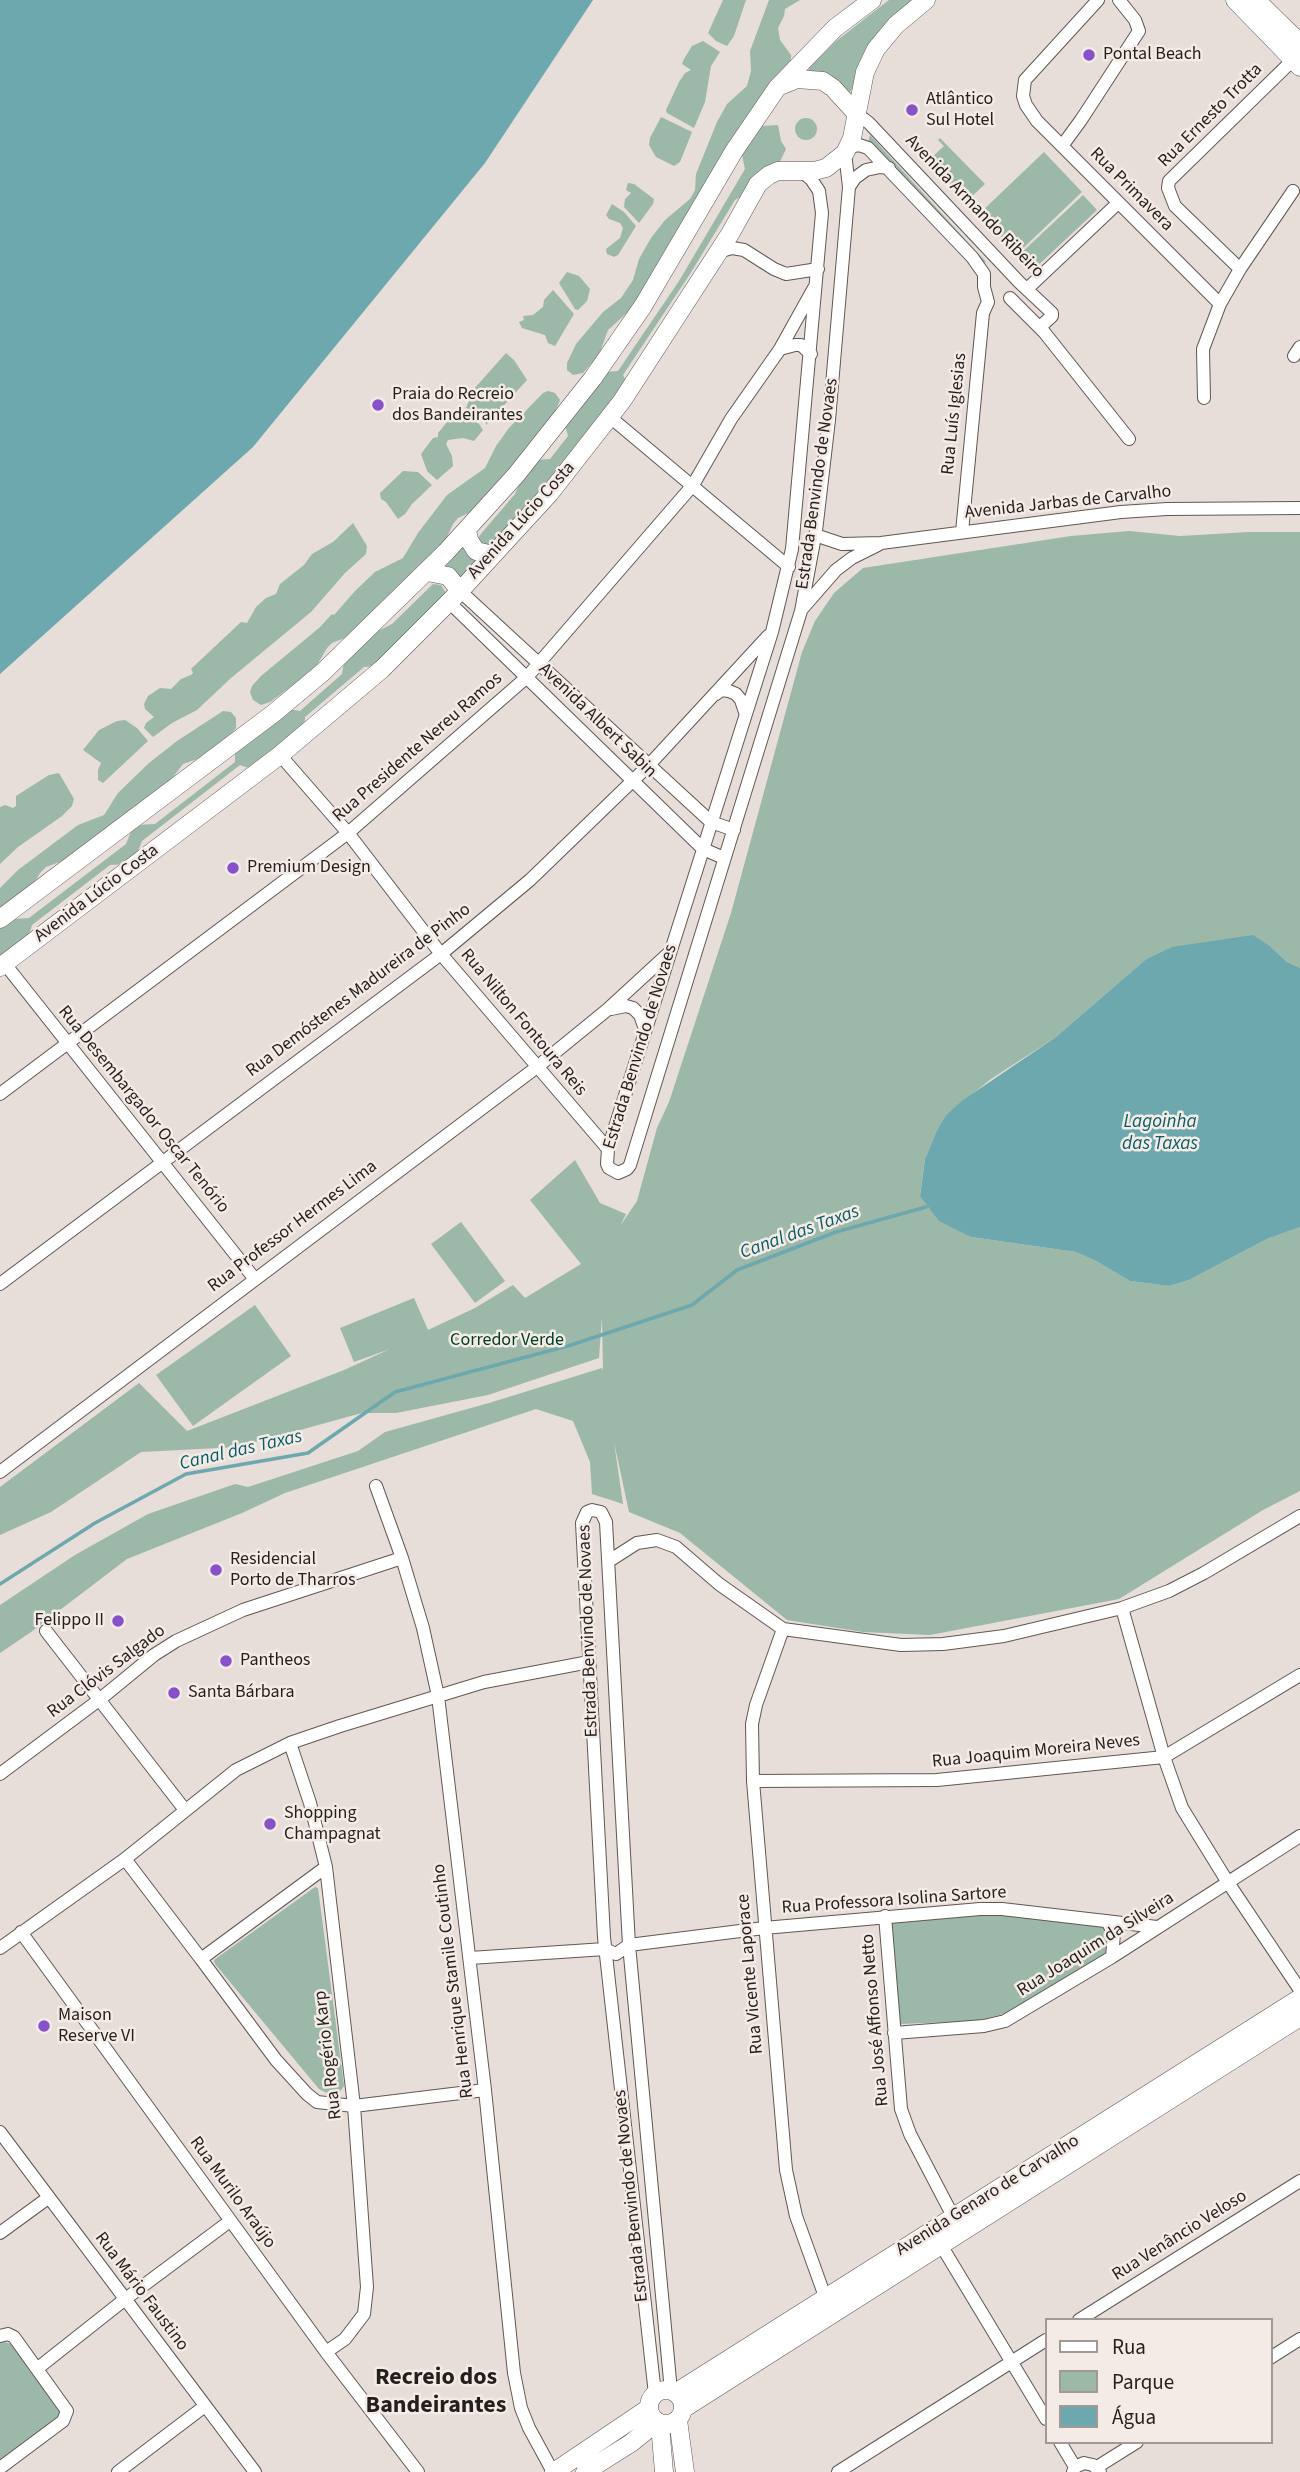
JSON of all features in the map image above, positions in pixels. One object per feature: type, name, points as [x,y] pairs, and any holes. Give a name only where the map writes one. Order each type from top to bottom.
[{"type":"main road","name":"Avenida Lúcio Costa","points":[[0,919],[274,713],[323,672],[467,530],[516,475],[593,379],[643,306],[734,151],[777,88],[835,28],[872,0]]},
{"type":"main road","points":[[847,150],[865,72],[876,48],[896,25],[926,0]]},
{"type":"main road","points":[[1235,0],[1298,56]]},
{"type":"main road","points":[[1256,0],[1298,56]]},
{"type":"main road","points":[[777,88],[797,79],[823,81],[856,113]]},
{"type":"main road","name":"Avenida Lúcio Costa","points":[[2,966],[280,755],[382,669],[455,597],[550,493],[610,418],[718,253],[758,184],[778,171],[826,168],[847,150]]},
{"type":"main road","points":[[467,530],[469,540],[476,551],[493,555]]},
{"type":"main road","points":[[427,572],[448,576],[455,597]]},
{"type":"main road","name":"Avenida Genaro de Carvalho","points":[[829,2306],[941,2245],[958,2225],[1300,1998]]},
{"type":"main road","name":"Avenida Genaro de Carvalho","points":[[553,2472],[666,2408],[958,2225],[1300,2017]]},
{"type":"main road","name":"Avenida Genaro de Carvalho","points":[[585,2472],[631,2443],[666,2408]]},
{"type":"main road","name":"Estrada Benvindo de Novaes","points":[[664,2472],[666,2408]]},
{"type":"main road","name":"Estrada Benvindo de Novaes","points":[[666,2408],[685,2472]]},
{"type":"street","name":"Rua Primavera","points":[[1098,0],[1034,67],[1025,80],[1023,96],[1031,113],[1062,146],[1220,304]]},
{"type":"street","points":[[1062,146],[1082,120],[1139,31],[1135,20],[1119,0]]},
{"type":"street","name":"Rua Ernesto Trotta","points":[[1240,269],[1175,206],[1168,188],[1169,181],[1298,56]]},
{"type":"street","name":"Avenida Armando Ribeiro","points":[[856,113],[1052,313],[1040,327]]},
{"type":"street","name":"Avenida Armando Ribeiro","points":[[847,150],[864,145],[972,257],[984,274]]},
{"type":"street","name":"Estrada Benvindo de Novaes","points":[[801,171],[820,191],[822,201],[811,354],[789,567],[772,632],[608,1149],[606,1160],[609,1168],[618,1173],[627,1170],[801,611],[815,535],[829,420],[849,187],[847,150]]},
{"type":"street","points":[[849,187],[855,178],[866,170],[880,167],[888,169],[892,161],[902,157]]},
{"type":"street","points":[[902,183],[910,179],[914,170]]},
{"type":"street","points":[[1204,398],[1203,349],[1220,304],[1240,269],[1293,191]]},
{"type":"street","points":[[999,261],[990,266],[984,274],[988,302],[1010,298],[1018,292],[1118,203]]},
{"type":"street","points":[[718,253],[732,248],[744,250],[786,274],[818,269]]},
{"type":"street","name":"Rua Presidente Nereu Ramos","points":[[0,1094],[348,833],[527,677],[693,485],[731,419],[780,349],[817,283]]},
{"type":"street","name":"Avenida Armando Ribeiro","points":[[1010,298],[1040,327],[1129,439]]},
{"type":"street","name":"Rua Luís Iglesias","points":[[962,532],[983,313],[988,302]]},
{"type":"street","points":[[780,349],[801,345],[811,354]]},
{"type":"street","points":[[610,418],[789,567]]},
{"type":"street","name":"Avenida Jarbas de Carvalho","points":[[815,535],[842,544],[881,543],[1121,512],[1300,508]]},
{"type":"street","name":"Avenida Jarbas de Carvalho","points":[[801,611],[836,570],[881,543]]},
{"type":"street","name":"Avenida Albert Sabin","points":[[455,597],[540,663],[711,822],[734,830]]},
{"type":"street","name":"Avenida Albert Sabin","points":[[455,597],[527,677],[703,849],[724,858]]},
{"type":"street","name":"Rua Demóstenes Madureira de Pinho","points":[[0,1284],[441,954],[530,880],[649,765],[772,632]]},
{"type":"street","points":[[713,696],[721,690],[729,691],[741,701],[745,712]]},
{"type":"street","name":"Rua Nilton Fontoura Reis","points":[[280,755],[348,833],[441,954],[608,1149]]},
{"type":"street","name":"Rua Professor Hermes Lima","points":[[0,1472],[537,1067],[607,1010],[670,953]]},
{"type":"street","name":"Rua Desembargador Oscar Tenório","points":[[2,966],[254,1278]]},
{"type":"street","points":[[607,1010],[626,1006],[633,1008],[640,1015],[645,1030]]},
{"type":"street","name":"Rua Henrique Stamile Coutinho","points":[[376,1486],[423,1628],[438,1696],[485,2090],[516,2389],[528,2428],[553,2472]]},
{"type":"street","name":"Estrada Benvindo de Novaes","points":[[592,1510],[605,1516],[609,1561],[629,1942],[666,2408],[605,1943],[582,1523],[587,1512],[592,1510]]},
{"type":"street","points":[[609,1561],[637,1543],[648,1540],[668,1543],[748,1606],[783,1629],[901,1645],[943,1644],[1004,1636],[1122,1608],[1168,1591],[1204,1573],[1300,1516]]},
{"type":"street","name":"Rua Clóvis Salgado","points":[[0,1774],[176,1641],[217,1621],[402,1558]]},
{"type":"street","points":[[1122,1608],[1164,1757],[1182,1808],[1300,1990]]},
{"type":"street","name":"Rua Vicente Laporace","points":[[783,1629],[752,1724],[753,1781],[786,2170],[796,2216],[829,2306]]},
{"type":"street","points":[[46,1631],[185,1810]]},
{"type":"street","points":[[0,1948],[124,1859],[236,1770],[290,1744],[438,1696],[484,1682],[589,1662]]},
{"type":"street","name":"Rua Joaquim Moreira Neves","points":[[753,1781],[937,1780],[1164,1757],[1300,1675]]},
{"type":"street","name":"Rua Rogério Karp","points":[[290,1744],[310,1803],[326,1867],[332,1939],[354,2106],[367,2287],[364,2314],[345,2339],[326,2352]]},
{"type":"street","name":"Rua Joaquim da Silveira","points":[[894,2033],[984,2026],[1005,2021],[1112,1957],[1300,1836]]},
{"type":"street","points":[[124,1859],[276,2060],[317,2102],[354,2106],[485,2090]]},
{"type":"street","points":[[201,1959],[326,1867]]},
{"type":"street","name":"Rua Professora Isolina Sartore","points":[[470,1958],[605,1943],[616,1954],[629,1942],[885,1916],[1003,1909],[1157,1927]]},
{"type":"street","name":"Rua José Affonso Netto","points":[[885,1916],[899,2098],[904,2122],[958,2225]]},
{"type":"street","points":[[1107,1921],[1114,1934],[1112,1957]]},
{"type":"street","name":"Rua Murilo Araújo","points":[[21,1932],[326,2352],[418,2472]]},
{"type":"street","points":[[605,1943],[610,1933],[620,1933],[629,1942]]},
{"type":"street","name":"Rua Mário Faustino","points":[[0,2133],[255,2472]]},
{"type":"street","name":"Rua Venâncio Veloso","points":[[1082,2318],[1300,2181]]},
{"type":"street","points":[[0,2233],[48,2198]]},
{"type":"street","points":[[38,2368],[230,2221]]},
{"type":"street","points":[[941,2245],[1044,2416]]},
{"type":"street","points":[[0,2336],[8,2334],[14,2337],[65,2407],[67,2415],[7,2468]]},
{"type":"street","points":[[1272,2357],[1300,2339]]},
{"type":"street","points":[[838,2472],[1044,2341]]},
{"type":"street","points":[[118,2472],[205,2406]]},
{"type":"street","points":[[1061,2444],[1074,2470],[1088,2463],[1098,2470],[1134,2444]]},
{"type":"green space","points":[[723,0],[746,0],[734,36],[727,46],[708,33]]},
{"type":"green space","points":[[769,0],[800,0],[785,9],[778,28],[780,40],[791,55],[791,61],[629,311],[608,330],[599,355],[583,373],[573,375],[567,370],[567,363],[576,344],[603,312],[621,298],[633,280],[639,259],[651,238],[665,220],[690,199],[695,190],[696,174],[717,122],[727,104],[747,86],[751,71],[750,51]]},
{"type":"green space","points":[[889,0],[914,0],[850,92],[823,77],[808,73],[809,68],[835,42]]},
{"type":"green space","points":[[703,41],[720,52],[711,66],[705,102],[694,128],[666,110],[679,82],[685,73],[691,70],[682,64],[684,59],[692,46]]},
{"type":"green space","points":[[661,117],[692,132],[680,162],[674,166],[656,157],[649,145]]},
{"type":"green space","points":[[806,118],[816,125],[817,129],[810,139],[806,140],[796,133],[795,129],[802,119]]},
{"type":"green space","points":[[778,125],[781,141],[786,149],[777,168],[748,193],[735,200],[623,375],[628,385],[589,437],[490,548],[483,549],[478,538],[480,535],[515,494],[522,478],[537,460],[550,459],[568,436],[565,425],[605,372],[618,371],[679,281],[745,169],[742,155],[761,126]]},
{"type":"green space","points":[[870,135],[986,262],[980,264],[868,143]]},
{"type":"green space","points":[[940,138],[985,184],[967,201],[928,161],[944,146],[938,140]]},
{"type":"green space","points":[[1044,152],[1082,192],[1017,254],[979,214]]},
{"type":"green space","points":[[628,183],[634,184],[654,199],[639,223],[624,207],[625,199],[631,193],[626,190]]},
{"type":"green space","points":[[1083,195],[1097,210],[1033,270],[1019,255]]},
{"type":"green space","points":[[612,204],[624,212],[636,226],[618,255],[614,257],[607,254],[606,249],[620,238],[623,228],[620,223],[606,215]]},
{"type":"green space","points":[[567,272],[579,276],[590,289],[587,301],[578,310],[559,283]]},
{"type":"green space","points":[[553,290],[574,314],[555,346],[548,343],[545,335],[522,328],[519,322],[524,320],[523,316],[533,315],[543,307],[544,300]]},
{"type":"green space","points":[[506,353],[527,380],[486,425],[485,419],[474,416],[466,408],[474,389]]},
{"type":"green space","points":[[548,391],[555,393],[560,400],[553,417],[473,511],[458,518],[442,548],[347,637],[332,643],[314,670],[270,702],[261,705],[253,700],[250,692],[252,686],[261,676],[334,615],[375,572],[403,558],[447,495],[485,468],[509,428]]},
{"type":"green space","points":[[457,410],[479,424],[483,430],[474,441],[463,438],[448,440],[446,444],[453,466],[437,480],[427,471],[421,454],[433,438],[438,437],[438,433]]},
{"type":"green space","points":[[403,471],[418,472],[432,485],[398,519],[381,499],[380,493]]},
{"type":"green space","points":[[353,523],[367,546],[366,554],[345,573],[311,612],[231,678],[197,710],[153,737],[144,728],[154,717],[145,709],[148,696],[160,688],[171,689],[181,679],[191,675],[191,669],[241,622],[247,623],[256,607],[276,594],[280,584],[304,565],[312,554],[333,542]]},
{"type":"green space","name":"Corredor Verde","points":[[1129,531],[1180,536],[1300,532],[1300,968],[1287,962],[1271,947],[1145,960],[1056,1037],[991,1079],[946,1115],[925,1159],[920,1195],[971,1237],[1076,1252],[1130,1281],[1169,1286],[1189,1280],[1267,1239],[1300,1227],[1300,1491],[1263,1510],[1119,1599],[930,1635],[863,1632],[787,1620],[680,1533],[629,1512],[614,1442],[623,1504],[592,1494],[590,1462],[573,1421],[536,1409],[285,1493],[127,1559],[0,1653],[0,1605],[75,1555],[148,1514],[235,1484],[248,1487],[358,1451],[385,1432],[602,1368],[603,1371],[602,1317],[599,1358],[488,1395],[396,1413],[362,1413],[238,1447],[141,1452],[51,1512],[0,1535],[0,1487],[139,1383],[187,1431],[344,1370],[390,1349],[354,1362],[340,1328],[414,1298],[428,1330],[475,1308],[513,1285],[525,1298],[581,1264],[530,1200],[575,1160],[600,1203],[626,1214],[620,1226],[637,1201],[657,1128],[669,1102],[731,913],[802,652],[815,621],[834,593],[863,568],[1071,536]]},
{"type":"green space","points":[[463,545],[479,560],[461,586],[439,570]]},
{"type":"green space","points":[[433,584],[441,585],[446,593],[378,666],[364,667],[305,717],[304,731],[255,770],[240,765],[142,841],[135,859],[129,864],[110,865],[32,925],[27,941],[0,961],[0,928],[12,919],[29,918],[126,844],[132,829],[138,825],[155,824],[235,762],[235,751],[288,709],[300,711],[342,674],[344,662],[378,631],[392,624]]},
{"type":"green space","points":[[223,711],[231,712],[236,718],[236,728],[231,734],[203,757],[183,764],[170,781],[65,860],[46,867],[33,885],[0,909],[0,888],[18,870],[78,825],[104,815],[118,793],[149,763]]},
{"type":"green space","points":[[125,720],[137,728],[148,741],[103,783],[98,780],[101,763],[83,750],[99,730]]},
{"type":"green space","points":[[59,773],[74,799],[72,806],[0,864],[0,807],[5,805],[13,808],[16,806],[16,796],[49,775]]},
{"type":"green space","points":[[461,1222],[505,1281],[475,1303],[431,1244]]},
{"type":"green space","points":[[255,1305],[291,1356],[193,1426],[156,1375]]},
{"type":"green space","points":[[315,1887],[318,1888],[344,2086],[339,2093],[329,2094],[319,2089],[214,1960]]},
{"type":"green space","points":[[1001,1913],[1103,1926],[1112,1937],[1109,1952],[1011,2012],[976,2021],[900,2024],[889,1923]]},
{"type":"green space","points":[[0,2343],[11,2344],[19,2353],[58,2406],[60,2414],[58,2419],[0,2463]]},
{"type":"water","points":[[0,0],[593,0],[485,163],[253,447],[0,674]]},
{"type":"water","name":"Lagoinha das Taxas","points":[[1253,935],[1287,962],[1300,968],[1300,1227],[1267,1239],[1189,1280],[1169,1286],[1130,1281],[1076,1252],[971,1237],[939,1221],[920,1196],[925,1159],[946,1115],[963,1100],[1056,1037],[1145,960],[1172,947]]},
{"type":"waterway","name":"Canal das Taxas","points":[[0,1584],[95,1523],[186,1474],[308,1453],[395,1392],[571,1345],[692,1305],[737,1270],[836,1232],[926,1207]]},
{"type":"place","name":"Pontal Beach","points":[[1089,55]]},
{"type":"place","name":"Atlântico Sul Hotel","points":[[912,110]]},
{"type":"place","name":"Praia do Recreio dos Bandeirantes","points":[[378,405]]},
{"type":"place","name":"Premium Design","points":[[233,868]]},
{"type":"place","name":"Residencial Porto de Tharros","points":[[216,1570]]},
{"type":"place","name":"Felippo II","points":[[118,1621]]},
{"type":"place","name":"Pantheos","points":[[226,1661]]},
{"type":"place","name":"Santa Bárbara","points":[[174,1693]]},
{"type":"place","name":"Shopping Champagnat","points":[[270,1824]]},
{"type":"place","name":"Maison Reserve VI","points":[[44,2026]]},
{"type":"district","name":"Recreio dos Bandeirantes","points":[[436,2393]]}]
